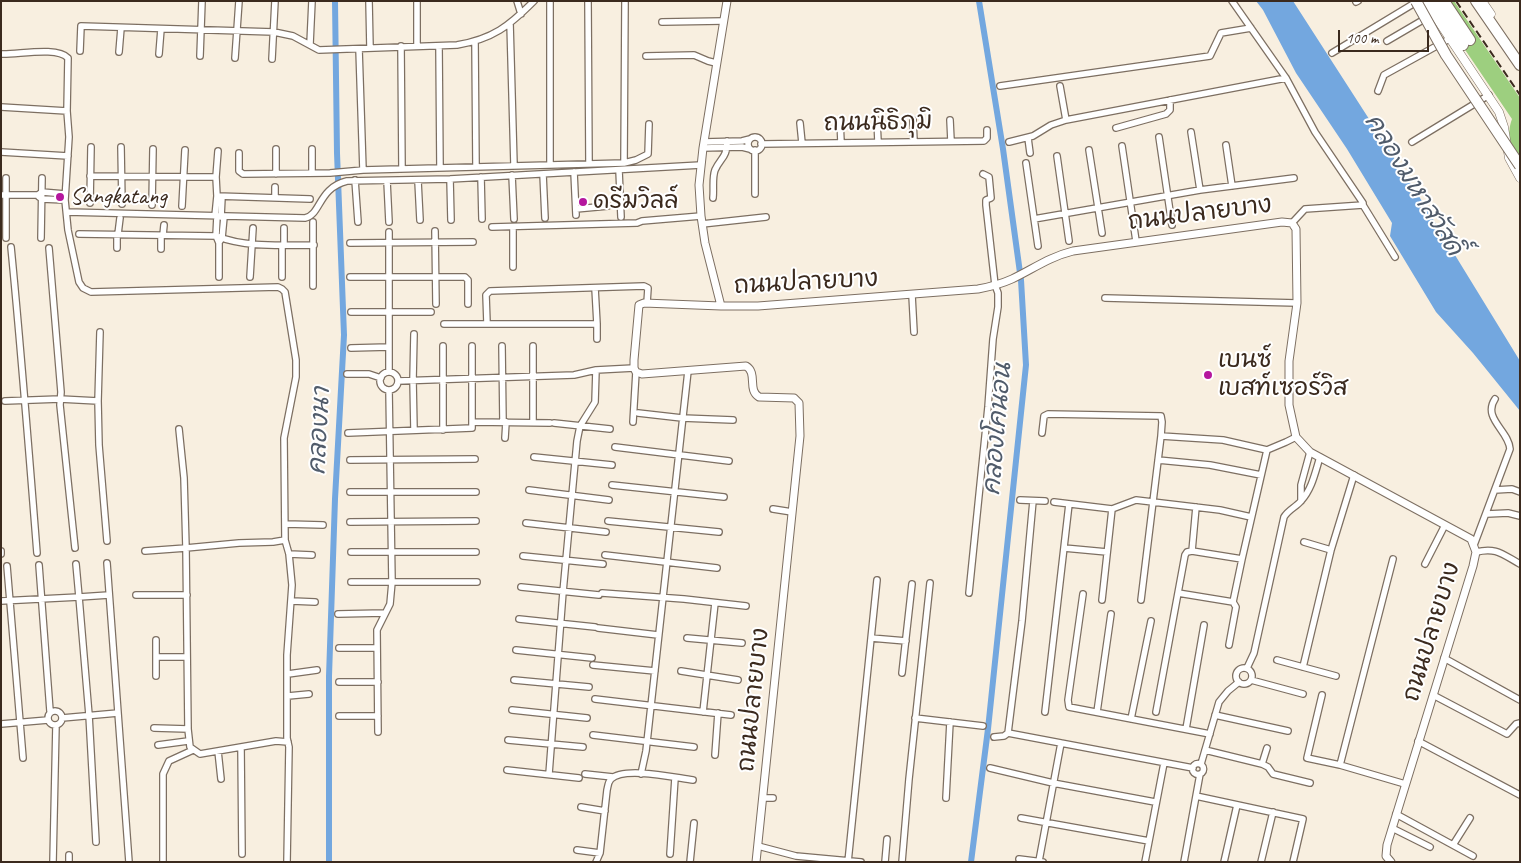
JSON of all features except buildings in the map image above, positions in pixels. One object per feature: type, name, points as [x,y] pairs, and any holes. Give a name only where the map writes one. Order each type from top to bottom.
[{"type":"highway","points":[[1417,1],[1446,55],[1520,166]]},
{"type":"highway","points":[[1433,1],[1466,43],[1444,1]]},
{"type":"highway","points":[[1476,1],[1520,65]]},
{"type":"main road","points":[[1425,1],[1489,95],[1502,118],[1507,150],[1512,166],[1520,178]]},
{"type":"main road","points":[[1482,1],[1520,56]]},
{"type":"street","points":[[200,56],[202,1]]},
{"type":"street","points":[[235,58],[239,1]]},
{"type":"street","points":[[272,59],[275,1]]},
{"type":"street","points":[[310,44],[312,1]]},
{"type":"street","points":[[369,1],[370,48]]},
{"type":"street","points":[[416,1],[417,46]]},
{"type":"street","points":[[517,1],[521,14]]},
{"type":"street","points":[[80,50],[81,26],[274,32],[294,36],[319,50],[439,46],[475,42],[493,35],[521,14],[534,1]]},
{"type":"street","points":[[550,1],[550,164]]},
{"type":"street","points":[[588,1],[589,163]]},
{"type":"street","points":[[624,163],[625,1]]},
{"type":"street","name":"ถนนปลายบาง","points":[[721,306],[704,243],[699,186],[703,145],[727,1]]},
{"type":"street","points":[[1232,1],[1286,78],[1315,132],[1363,203],[1362,205],[1395,258]]},
{"type":"street","points":[[1332,53],[1417,1]]},
{"type":"street","points":[[1388,41],[1434,14]]},
{"type":"street","points":[[662,22],[724,20]]},
{"type":"street","points":[[510,23],[514,165]]},
{"type":"street","points":[[119,52],[120,28]]},
{"type":"street","points":[[1000,86],[1210,56],[1220,33],[1251,28]]},
{"type":"street","points":[[160,54],[161,29]]},
{"type":"street","points":[[1378,91],[1384,75],[1451,38]]},
{"type":"street","points":[[475,42],[476,166]]},
{"type":"street","points":[[401,46],[402,169]]},
{"type":"street","points":[[439,46],[440,168]]},
{"type":"street","points":[[357,49],[363,170]]},
{"type":"street","points":[[1,54],[54,53],[67,56],[68,58],[67,111],[69,137],[65,197],[69,239],[79,282],[83,288],[91,292],[278,287],[282,288],[285,292],[296,360],[294,393],[286,420],[284,438],[285,540],[289,554],[292,585],[288,674],[288,742],[290,748],[287,862]]},
{"type":"street","points":[[646,56],[694,55],[716,63]]},
{"type":"street","points":[[1009,142],[1028,138],[1051,125],[1066,120],[1286,78]]},
{"type":"street","points":[[1060,86],[1066,120]]},
{"type":"street","points":[[1412,142],[1489,95]]},
{"type":"street","points":[[1116,128],[1166,114],[1170,110],[1170,100]]},
{"type":"street","points":[[1,107],[67,111]]},
{"type":"street","points":[[877,120],[878,142]]},
{"type":"street","points":[[913,120],[914,141]]},
{"type":"street","points":[[950,120],[952,141]]},
{"type":"street","points":[[840,122],[841,142]]},
{"type":"street","points":[[800,123],[802,143]]},
{"type":"street","points":[[238,153],[239,171],[241,173],[276,174],[476,166],[624,163],[648,154],[649,124]]},
{"type":"street","name":"ถนนนิธิภุมิ","points":[[761,144],[984,141],[987,138],[987,130]]},
{"type":"street","points":[[1190,132],[1200,190]]},
{"type":"street","points":[[703,145],[727,144],[757,137],[761,144],[759,148],[752,150],[727,144]]},
{"type":"street","points":[[1159,137],[1172,225]]},
{"type":"street","points":[[1028,138],[1030,153]]},
{"type":"street","points":[[750,139],[748,144],[752,150],[756,194]]},
{"type":"street","points":[[714,198],[714,176],[717,166],[724,157],[727,144]]},
{"type":"street","points":[[1226,145],[1232,186]]},
{"type":"street","points":[[1122,146],[1136,241]]},
{"type":"street","points":[[90,203],[91,147]]},
{"type":"street","points":[[122,147],[122,204]]},
{"type":"street","points":[[152,205],[153,149]]},
{"type":"street","points":[[276,149],[276,174]]},
{"type":"street","points":[[312,149],[312,173]]},
{"type":"street","points":[[182,206],[185,150]]},
{"type":"street","points":[[1089,150],[1102,233]]},
{"type":"street","points":[[218,151],[216,177],[219,197],[219,277]]},
{"type":"street","points":[[1,152],[68,156]]},
{"type":"street","points":[[1057,156],[1069,241]]},
{"type":"street","points":[[1026,163],[1038,246]]},
{"type":"street","points":[[67,212],[306,218],[313,215],[323,197],[331,188],[339,183],[355,180],[418,181],[701,165]]},
{"type":"street","points":[[620,170],[621,217]]},
{"type":"street","points":[[574,172],[576,212],[608,206]]},
{"type":"street","points":[[543,174],[544,218]]},
{"type":"street","points":[[969,592],[988,407],[992,346],[998,307],[998,293],[995,285],[986,203],[991,198],[989,177],[983,174]]},
{"type":"street","points":[[512,175],[514,219]]},
{"type":"street","points":[[90,176],[216,177]]},
{"type":"street","points":[[481,177],[482,219]]},
{"type":"street","points":[[6,178],[4,195],[6,238]]},
{"type":"street","points":[[40,238],[42,178]]},
{"type":"street","points":[[1034,219],[1200,190],[1294,178]]},
{"type":"street","points":[[450,179],[451,220]]},
{"type":"street","points":[[355,180],[358,222]]},
{"type":"street","points":[[388,181],[389,222]]},
{"type":"street","points":[[418,181],[420,220]]},
{"type":"street","points":[[275,187],[275,198]]},
{"type":"street","points":[[4,195],[65,197]]},
{"type":"street","points":[[219,197],[310,199]]},
{"type":"street","points":[[1292,223],[1304,208],[1362,205]]},
{"type":"street","points":[[117,248],[120,218]]},
{"type":"street","points":[[492,227],[766,218]]},
{"type":"street","points":[[313,222],[313,286]]},
{"type":"street","name":"ถนนปลายบาง","points":[[647,303],[758,306],[978,289],[1012,279],[1045,260],[1062,254],[1136,241],[1282,222],[1292,223],[1296,229],[1297,303],[1288,383],[1289,405],[1296,437],[1310,452],[1471,540],[1475,549],[1473,566],[1386,845],[1386,856],[1391,862]]},
{"type":"street","points":[[161,249],[164,225]]},
{"type":"street","points":[[512,267],[513,227]]},
{"type":"street","points":[[250,277],[252,228]]},
{"type":"street","points":[[282,276],[284,228]]},
{"type":"street","points":[[435,231],[436,304]]},
{"type":"street","points":[[389,232],[389,372]]},
{"type":"street","points":[[80,234],[162,235],[219,239],[252,244],[314,245]]},
{"type":"street","points":[[350,243],[473,242]]},
{"type":"street","points":[[11,247],[26,401],[37,553]]},
{"type":"street","points":[[49,248],[61,392],[60,399],[75,548]]},
{"type":"street","points":[[350,277],[436,276],[467,278],[468,304]]},
{"type":"street","points":[[486,323],[486,294],[490,291],[647,287],[647,303],[641,304],[639,308],[632,422]]},
{"type":"street","points":[[596,288],[597,339]]},
{"type":"street","points":[[912,295],[914,332]]},
{"type":"street","points":[[1105,298],[1297,303]]},
{"type":"street","points":[[351,312],[431,312]]},
{"type":"street","points":[[444,324],[596,324]]},
{"type":"street","points":[[100,332],[99,445],[107,541]]},
{"type":"street","points":[[414,334],[414,430]]},
{"type":"street","points":[[443,346],[443,430]]},
{"type":"street","points":[[348,433],[470,429],[473,427],[472,346]]},
{"type":"street","points":[[502,346],[505,438]]},
{"type":"street","points":[[533,346],[533,422]]},
{"type":"street","points":[[351,348],[390,348]]},
{"type":"street","name":"ถนนปลายบาง","points":[[635,370],[642,374],[746,366],[750,368],[752,373],[753,391],[756,395],[759,397],[794,398],[797,400],[800,410],[800,436],[756,862]]},
{"type":"street","points":[[398,381],[534,378],[574,375],[596,370],[635,370]]},
{"type":"street","points":[[549,774],[575,460],[580,426],[596,402],[596,370]]},
{"type":"street","points":[[642,774],[688,371]]},
{"type":"street","points":[[389,372],[381,378],[381,384],[389,390]]},
{"type":"street","points":[[389,372],[395,375],[398,381]]},
{"type":"street","points":[[347,374],[369,374],[381,378]]},
{"type":"street","points":[[389,390],[395,387],[398,381]]},
{"type":"street","points":[[378,732],[377,630],[392,597],[389,390]]},
{"type":"street","points":[[1,407],[3,399],[26,401],[60,399],[98,401]]},
{"type":"street","points":[[1495,400],[1492,404],[1495,423],[1508,440],[1510,449],[1475,549],[1494,550],[1520,564]]},
{"type":"street","points":[[638,413],[682,418],[733,420]]},
{"type":"street","points":[[1042,433],[1044,416],[1048,414],[1156,415],[1162,418],[1141,600]]},
{"type":"street","points":[[473,422],[533,422],[610,428]]},
{"type":"street","points":[[179,429],[184,478],[188,741],[190,747],[200,754],[276,741],[288,742]]},
{"type":"street","points":[[1161,436],[1224,440],[1267,450],[1296,437]]},
{"type":"street","points":[[615,447],[729,461]]},
{"type":"street","points":[[1229,645],[1236,607],[1233,602],[1267,450]]},
{"type":"street","points":[[1301,502],[1301,485],[1310,452]]},
{"type":"street","points":[[534,457],[612,465]]},
{"type":"street","points":[[1247,668],[1254,653],[1284,517],[1287,512],[1301,502],[1311,488],[1320,457]]},
{"type":"street","points":[[350,460],[475,459]]},
{"type":"street","points":[[1158,460],[1210,465],[1261,475]]},
{"type":"street","points":[[1303,667],[1331,550],[1354,475]]},
{"type":"street","points":[[612,485],[724,497]]},
{"type":"street","points":[[1495,490],[1512,489],[1520,492]]},
{"type":"street","points":[[529,490],[609,500]]},
{"type":"street","points":[[350,492],[476,492]]},
{"type":"street","points":[[1020,500],[1045,501]]},
{"type":"street","points":[[1054,502],[1112,509],[1136,500],[1220,510],[1252,517]]},
{"type":"street","points":[[1008,733],[1022,621],[1033,501]]},
{"type":"street","points":[[1045,712],[1069,504]]},
{"type":"street","points":[[1192,551],[1196,507]]},
{"type":"street","points":[[774,509],[792,512]]},
{"type":"street","points":[[1102,600],[1112,509]]},
{"type":"street","points":[[1487,514],[1520,516]]},
{"type":"street","points":[[350,522],[476,521]]},
{"type":"street","points":[[608,521],[719,532]]},
{"type":"street","points":[[526,523],[606,532]]},
{"type":"street","points":[[286,524],[323,525]]},
{"type":"street","points":[[1425,564],[1445,525]]},
{"type":"street","points":[[145,550],[285,540]]},
{"type":"street","points":[[1304,542],[1331,550]]},
{"type":"street","points":[[1064,548],[1107,552]]},
{"type":"street","points":[[1156,712],[1185,555],[1187,552],[1192,551],[1242,559]]},
{"type":"street","points":[[351,552],[476,552]]},
{"type":"street","points":[[289,554],[312,555]]},
{"type":"street","points":[[523,556],[603,564]]},
{"type":"street","points":[[605,556],[716,568]]},
{"type":"street","points":[[1340,765],[1393,559]]},
{"type":"street","points":[[107,563],[129,862]]},
{"type":"street","points":[[76,564],[90,716],[96,842]]},
{"type":"street","points":[[39,565],[50,711],[48,720]]},
{"type":"street","points":[[7,566],[23,758]]},
{"type":"street","points":[[848,861],[877,580]]},
{"type":"street","points":[[351,582],[477,582]]},
{"type":"street","points":[[902,862],[930,583]]},
{"type":"street","points":[[902,673],[912,584]]},
{"type":"street","points":[[521,587],[746,606]]},
{"type":"street","points":[[1178,593],[1233,602]]},
{"type":"street","points":[[1083,594],[1067,705],[1072,709],[1131,718],[1210,734]]},
{"type":"street","points":[[1,602],[109,595]]},
{"type":"street","points":[[136,595],[187,595]]},
{"type":"street","points":[[292,601],[315,602]]},
{"type":"street","points":[[703,712],[715,603]]},
{"type":"street","points":[[338,614],[384,613]]},
{"type":"street","points":[[1097,712],[1111,614]]},
{"type":"street","points":[[519,619],[658,635]]},
{"type":"street","points":[[1131,718],[1151,621]]},
{"type":"street","points":[[1186,729],[1204,625]]},
{"type":"street","points":[[688,638],[742,643]]},
{"type":"street","points":[[871,638],[906,641]]},
{"type":"street","points":[[156,640],[156,676]]},
{"type":"street","points":[[339,648],[377,648]]},
{"type":"street","points":[[516,650],[592,658]]},
{"type":"street","points":[[156,657],[187,657]]},
{"type":"street","points":[[1444,658],[1520,700]]},
{"type":"street","points":[[1277,660],[1336,676]]},
{"type":"street","points":[[593,665],[654,671]]},
{"type":"street","points":[[1241,668],[1247,668],[1251,672],[1251,680],[1246,684],[1239,682],[1236,677],[1237,672],[1241,668]]},
{"type":"street","points":[[288,674],[317,670]]},
{"type":"street","points":[[681,671],[738,680]]},
{"type":"street","points":[[514,680],[589,687]]},
{"type":"street","points":[[1251,680],[1303,694]]},
{"type":"street","points":[[339,682],[378,682]]},
{"type":"street","points":[[1184,862],[1200,774],[1204,769],[1201,764],[1215,715],[1219,702],[1239,682]]},
{"type":"street","points":[[288,696],[309,694]]},
{"type":"street","points":[[1322,695],[1307,758],[1340,765],[1405,784]]},
{"type":"street","points":[[1433,695],[1507,734],[1516,724],[1520,723]]},
{"type":"street","points":[[595,699],[731,715]]},
{"type":"street","points":[[50,711],[57,710],[61,713],[62,718]]},
{"type":"street","points":[[512,710],[586,718]]},
{"type":"street","points":[[62,718],[118,712]]},
{"type":"street","points":[[715,755],[718,713]]},
{"type":"street","points":[[1215,715],[1288,731]]},
{"type":"street","points":[[339,716],[378,716]]},
{"type":"street","points":[[53,862],[56,725],[62,718]]},
{"type":"street","points":[[916,718],[983,726]]},
{"type":"street","points":[[1,724],[48,720],[56,725]]},
{"type":"street","points":[[946,798],[950,722]]},
{"type":"street","points":[[154,728],[188,729]]},
{"type":"street","points":[[994,737],[1004,736],[1008,733],[1193,768]]},
{"type":"street","points":[[593,735],[694,747]]},
{"type":"street","points":[[508,740],[583,748]]},
{"type":"street","points":[[158,745],[188,741]]},
{"type":"street","points":[[1418,741],[1520,795]]},
{"type":"street","points":[[1020,859],[1041,861],[1061,743]]},
{"type":"street","points":[[240,747],[242,854]]},
{"type":"street","points":[[1262,764],[1267,748]]},
{"type":"street","points":[[163,862],[163,774],[168,762],[193,750]]},
{"type":"street","points":[[1205,750],[1262,764],[1268,767],[1273,774],[1310,783]]},
{"type":"street","points":[[218,751],[221,779]]},
{"type":"street","points":[[1145,862],[1164,763]]},
{"type":"street","points":[[1193,768],[1197,763],[1201,764]]},
{"type":"street","points":[[990,768],[1053,783],[1156,802]]},
{"type":"street","points":[[1193,768],[1196,774],[1200,774]]},
{"type":"street","points":[[507,770],[579,778]]},
{"type":"street","points":[[585,774],[613,777],[634,772],[693,780]]},
{"type":"street","points":[[596,862],[600,853],[609,782],[613,777]]},
{"type":"street","points":[[670,854],[675,778]]},
{"type":"street","points":[[1196,796],[1303,819],[1293,862]]},
{"type":"street","points":[[763,798],[773,798]]},
{"type":"street","points":[[1224,862],[1237,805]]},
{"type":"street","points":[[580,807],[605,811]]},
{"type":"street","points":[[1261,862],[1273,812]]},
{"type":"street","points":[[1396,814],[1472,856]]},
{"type":"street","points":[[1021,818],[1149,841]]},
{"type":"street","points":[[1453,845],[1470,818]]},
{"type":"street","points":[[690,862],[694,823]]},
{"type":"street","points":[[1392,828],[1430,847]]},
{"type":"street","points":[[885,862],[887,839]]},
{"type":"street","points":[[758,846],[799,859],[861,862]]},
{"type":"street","points":[[577,850],[600,853]]},
{"type":"green space","points":[[1432,1],[1454,1],[1520,98],[1520,169],[1510,145],[1509,131],[1512,119]]},
{"type":"water","points":[[1256,1],[1293,1],[1420,198],[1520,361],[1520,411],[1473,353],[1436,312],[1390,236],[1392,223],[1347,149],[1296,73],[1263,10]]},
{"type":"waterway","name":"คลองนา","points":[[329,862],[329,676],[335,499],[344,335],[337,153],[335,1]]},
{"type":"waterway","name":"คลองโคนอน","points":[[971,862],[988,729],[1026,365],[1021,280],[1003,149],[979,1]]},
{"type":"railway","points":[[1456,1],[1520,95]]},
{"type":"place","name":"Sangkatang","points":[[60,197]]},
{"type":"place","name":"ดรีมวิลล์","points":[[583,202]]},
{"type":"place","name":"เบนซ์ เบสท์เซอร์วิส","points":[[1208,375]]},
{"type":"water label","name":"คลองมหาสวัสดิ์","points":[[1413,185]]}]
